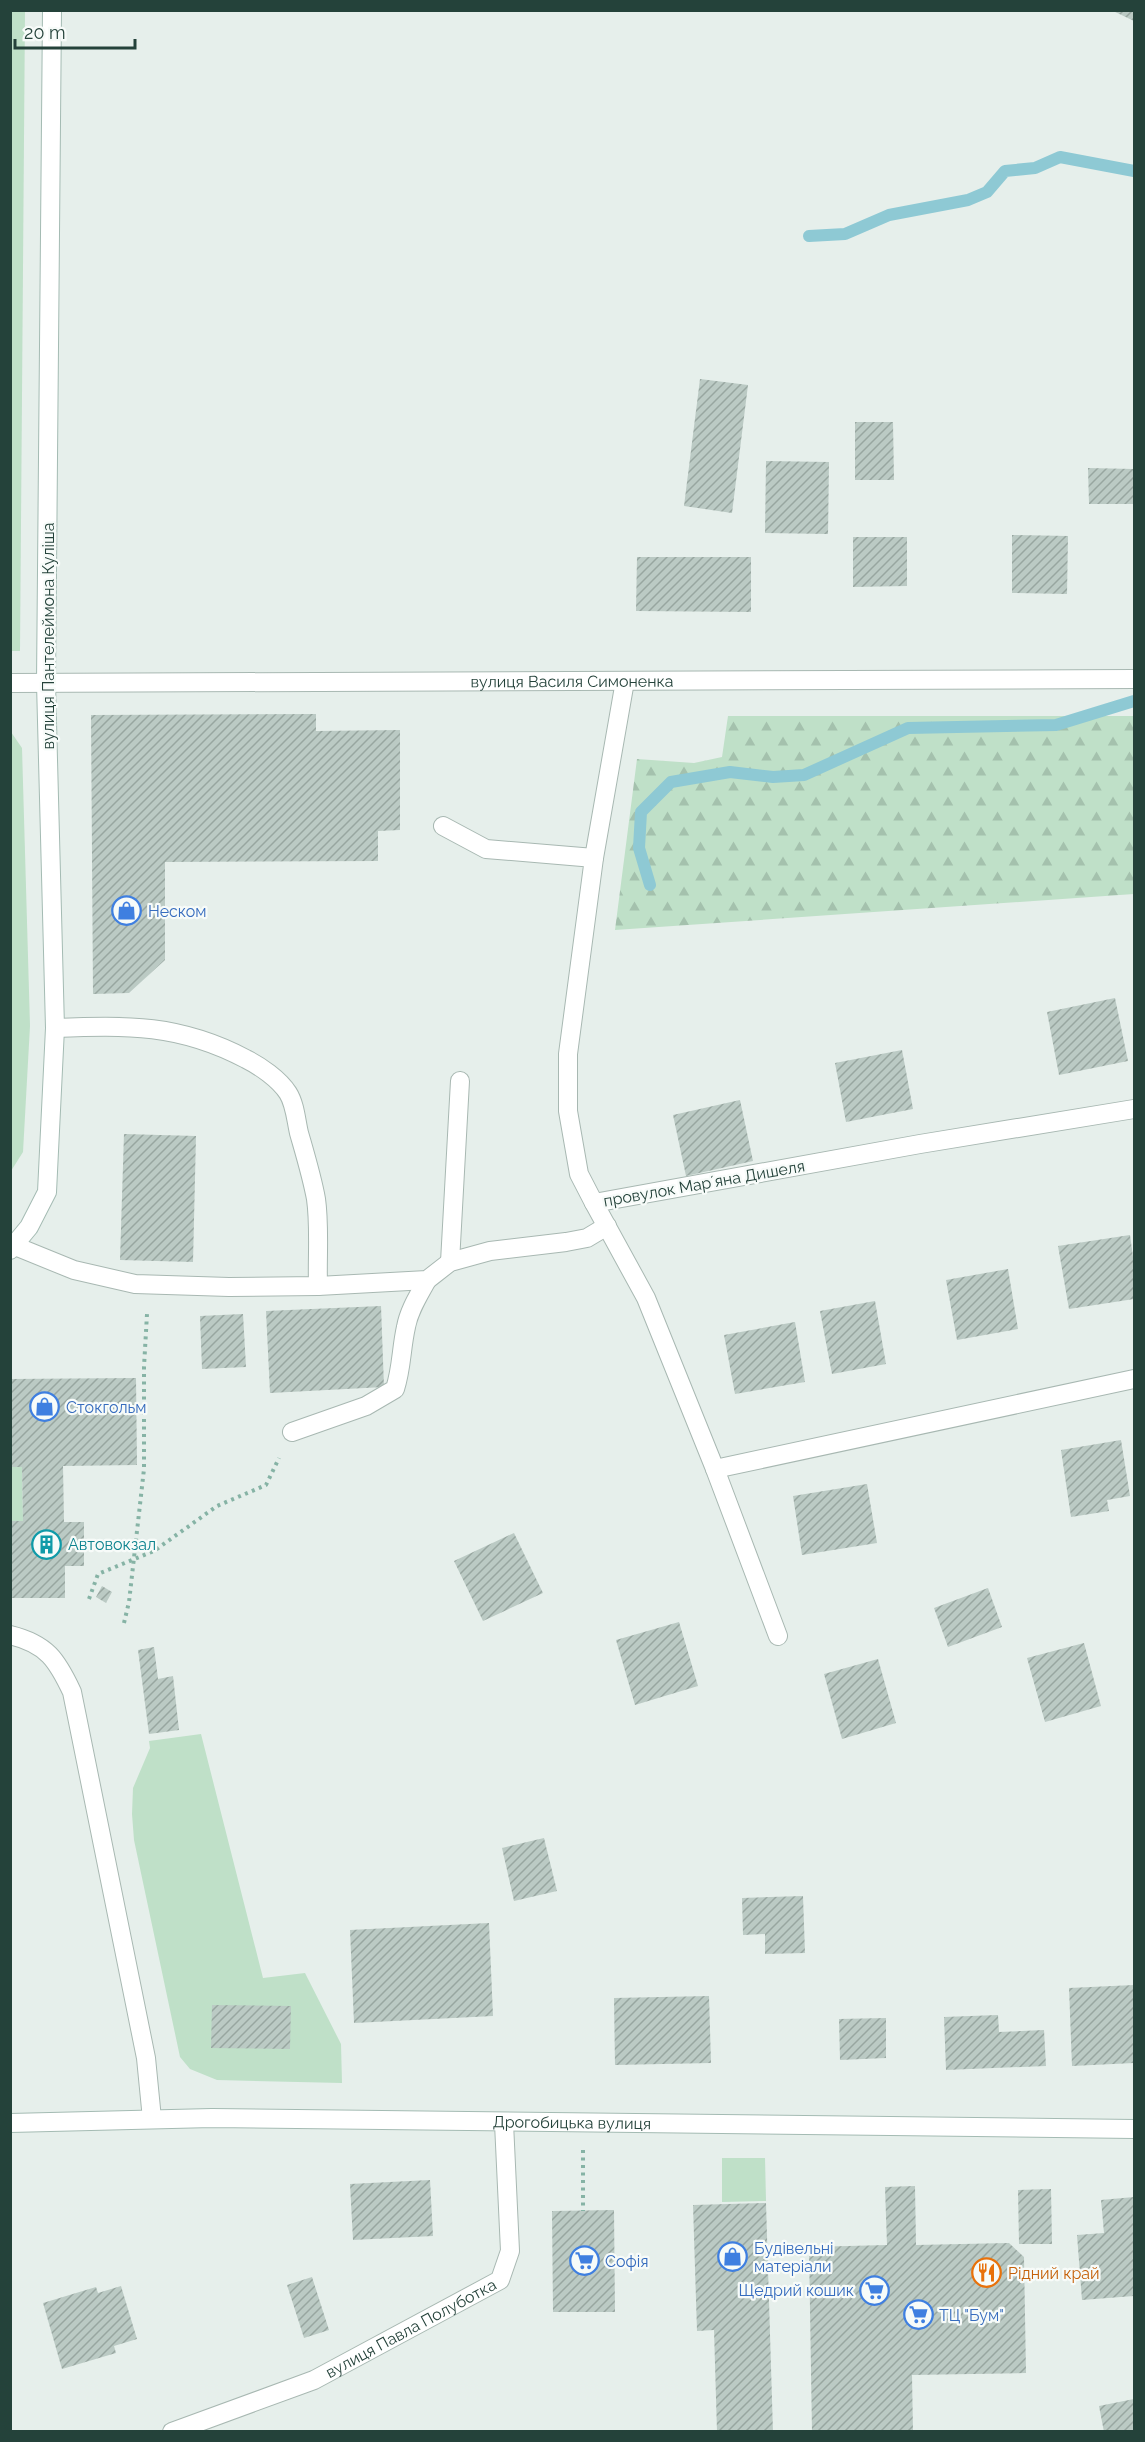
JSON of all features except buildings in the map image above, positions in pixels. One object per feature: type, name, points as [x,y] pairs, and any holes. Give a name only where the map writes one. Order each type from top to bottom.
[{"type":"street","name":"вулиця Пантелеймона Куліша","points":[[13,1248],[29,1227],[47,1192],[55,1028],[46,683],[52,10]]},
{"type":"street","name":"вулиця Василя Симоненка","points":[[10,683],[1134,679]]},
{"type":"street","points":[[594,1203],[579,1174],[577,1164],[568,1111],[568,1054],[594,858],[625,681]]},
{"type":"street","points":[[443,826],[486,849],[594,858]]},
{"type":"street","points":[[55,1028],[119,1025],[157,1028],[189,1035],[226,1048],[256,1064],[274,1078],[288,1093],[316,1200],[318,1286]]},
{"type":"street","points":[[450,1262],[460,1081]]},
{"type":"street","name":"провулок Марʼяна Дишеля","points":[[778,1636],[716,1469],[646,1298],[594,1203],[920,1144],[1134,1109]]},
{"type":"street","points":[[292,1432],[366,1406],[395,1389],[402,1368],[406,1327],[413,1305],[427,1280],[450,1262],[490,1251],[587,1238],[607,1226]]},
{"type":"street","points":[[13,1248],[74,1270],[135,1284],[318,1286],[427,1280]]},
{"type":"street","points":[[716,1469],[1134,1379]]},
{"type":"street","points":[[10,1635],[25,1639],[46,1650],[62,1671],[72,1692],[146,2058],[152,2119]]},
{"type":"street","name":"Дрогобицька вулиця","points":[[10,2123],[212,2118],[504,2124],[1134,2129]]},
{"type":"street","name":"вулиця Павла Полуботка","points":[[172,2432],[314,2380],[500,2280],[510,2251],[504,2124]]},
{"type":"path","points":[[124,1623],[129,1602],[144,1469],[144,1367],[149,1285]]},
{"type":"path","points":[[89,1599],[98,1574],[154,1551],[217,1506],[266,1485],[284,1444],[292,1432]]},
{"type":"path","points":[[583,2146],[583,2211]]},
{"type":"green space","points":[[10,11],[25,11],[20,651],[10,651]]},
{"type":"green space","points":[[728,716],[1134,716],[1134,894],[615,930],[637,759],[694,763],[722,757]]},
{"type":"green space","points":[[11,732],[22,748],[30,1026],[23,1152],[11,1171]]},
{"type":"green space","points":[[10,1467],[22,1467],[23,1521],[11,1521]]},
{"type":"green space","points":[[201,1734],[263,1978],[305,1973],[341,2044],[342,2083],[217,2080],[190,2069],[180,2057],[134,1840],[133,1788],[150,1748],[149,1741]]},
{"type":"green space","points":[[722,2158],[765,2158],[766,2201],[722,2202]]},
{"type":"waterway","points":[[809,236],[845,234],[889,215],[968,200],[987,192],[1005,171],[1035,168],[1060,157],[1134,171]]},
{"type":"waterway","points":[[650,885],[639,848],[641,812],[671,782],[730,772],[773,777],[804,775],[908,728],[1056,725],[1134,701]]},
{"type":"place","name":"Неском","points":[[127,911]]},
{"type":"place","name":"Стокгольм","points":[[45,1407]]},
{"type":"place","name":"Автовокзал","points":[[47,1544]]},
{"type":"place","name":"Будівельні матеріали","points":[[733,2257]]},
{"type":"place","name":"Софія","points":[[584,2261]]},
{"type":"place","name":"Рідний край","points":[[987,2273]]},
{"type":"place","name":"Щедрий кошик","points":[[875,2290]]},
{"type":"place","name":"ТЦ \"Бум\"","points":[[918,2315]]}]
